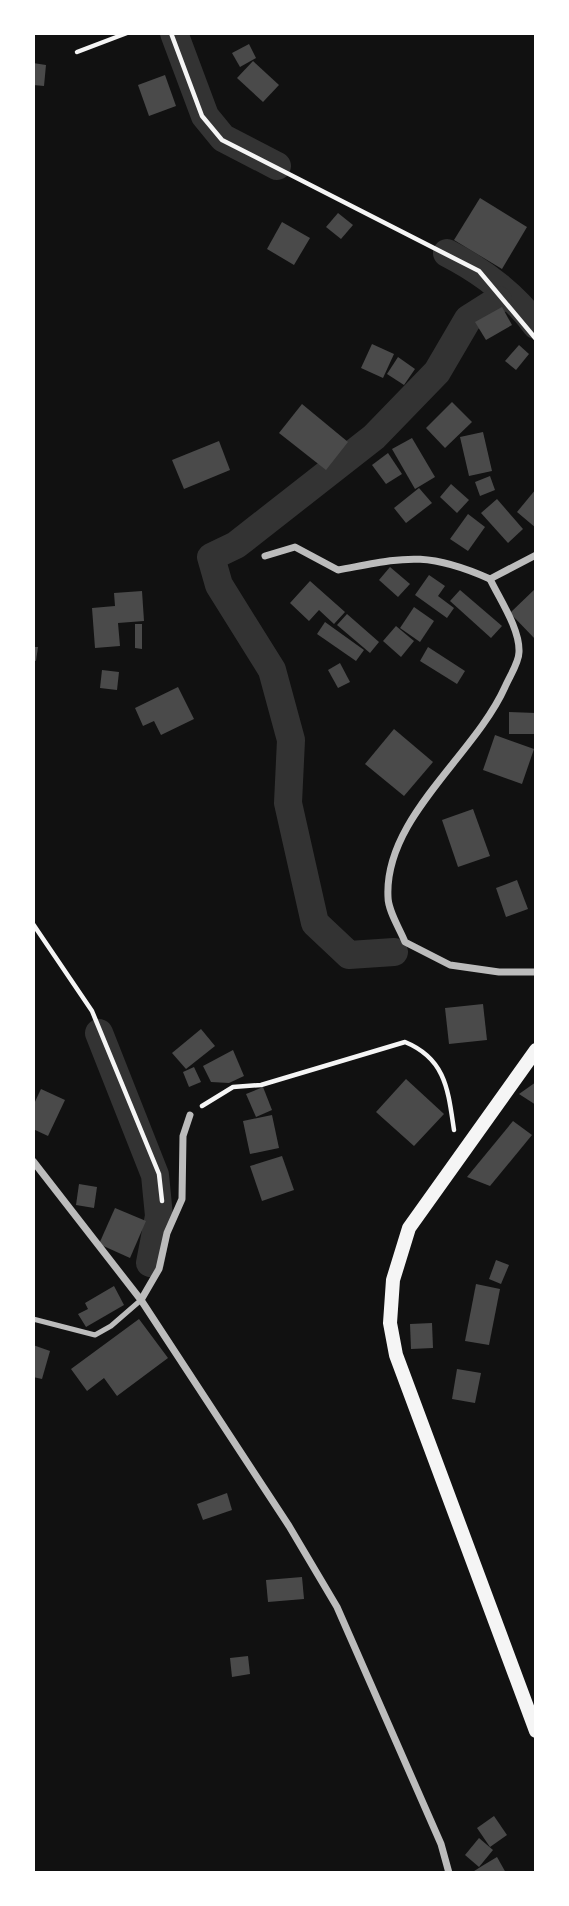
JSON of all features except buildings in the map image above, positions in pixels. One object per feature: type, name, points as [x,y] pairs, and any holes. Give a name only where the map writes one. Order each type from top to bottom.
[{"type":"main road","points":[[536,1049],[409,1228],[393,1280],[390,1323],[396,1355],[536,1731]]},
{"type":"street","points":[[265,556],[295,547],[338,570],[392,558],[428,558],[490,579],[536,555]]},
{"type":"street","points":[[490,579],[516,635],[519,654],[498,702],[473,742],[408,822],[390,872],[388,899],[405,942],[450,965],[499,972],[536,972]]},
{"type":"street","points":[[141,1300],[159,1269],[167,1233],[182,1199],[183,1136],[190,1115]]},
{"type":"street","points":[[33,1161],[141,1300],[289,1526],[337,1607],[441,1844],[449,1873]]},
{"type":"lane","points":[[33,1319],[95,1335],[111,1326],[141,1300]]},
{"type":"path","points":[[77,52],[127,33]]},
{"type":"path","points":[[171,33],[202,116],[222,140],[479,271],[536,339]]},
{"type":"path","points":[[33,924],[92,1011],[159,1174],[167,1233]]},
{"type":"path","points":[[190,1115],[216,1095],[233,1087],[261,1086],[405,1042],[425,1050],[446,1081],[458,1158]]},
{"type":"waterway","points":[[174,33],[205,116],[223,138],[277,166]]},
{"type":"waterway","points":[[447,253],[496,284],[536,325]]},
{"type":"waterway","points":[[394,952],[349,955],[315,923],[288,803],[291,740],[272,670],[219,585],[211,557],[236,545],[374,437],[437,372],[468,319],[498,300]]},
{"type":"waterway","points":[[99,1033],[155,1175],[159,1216],[150,1263]]}]
